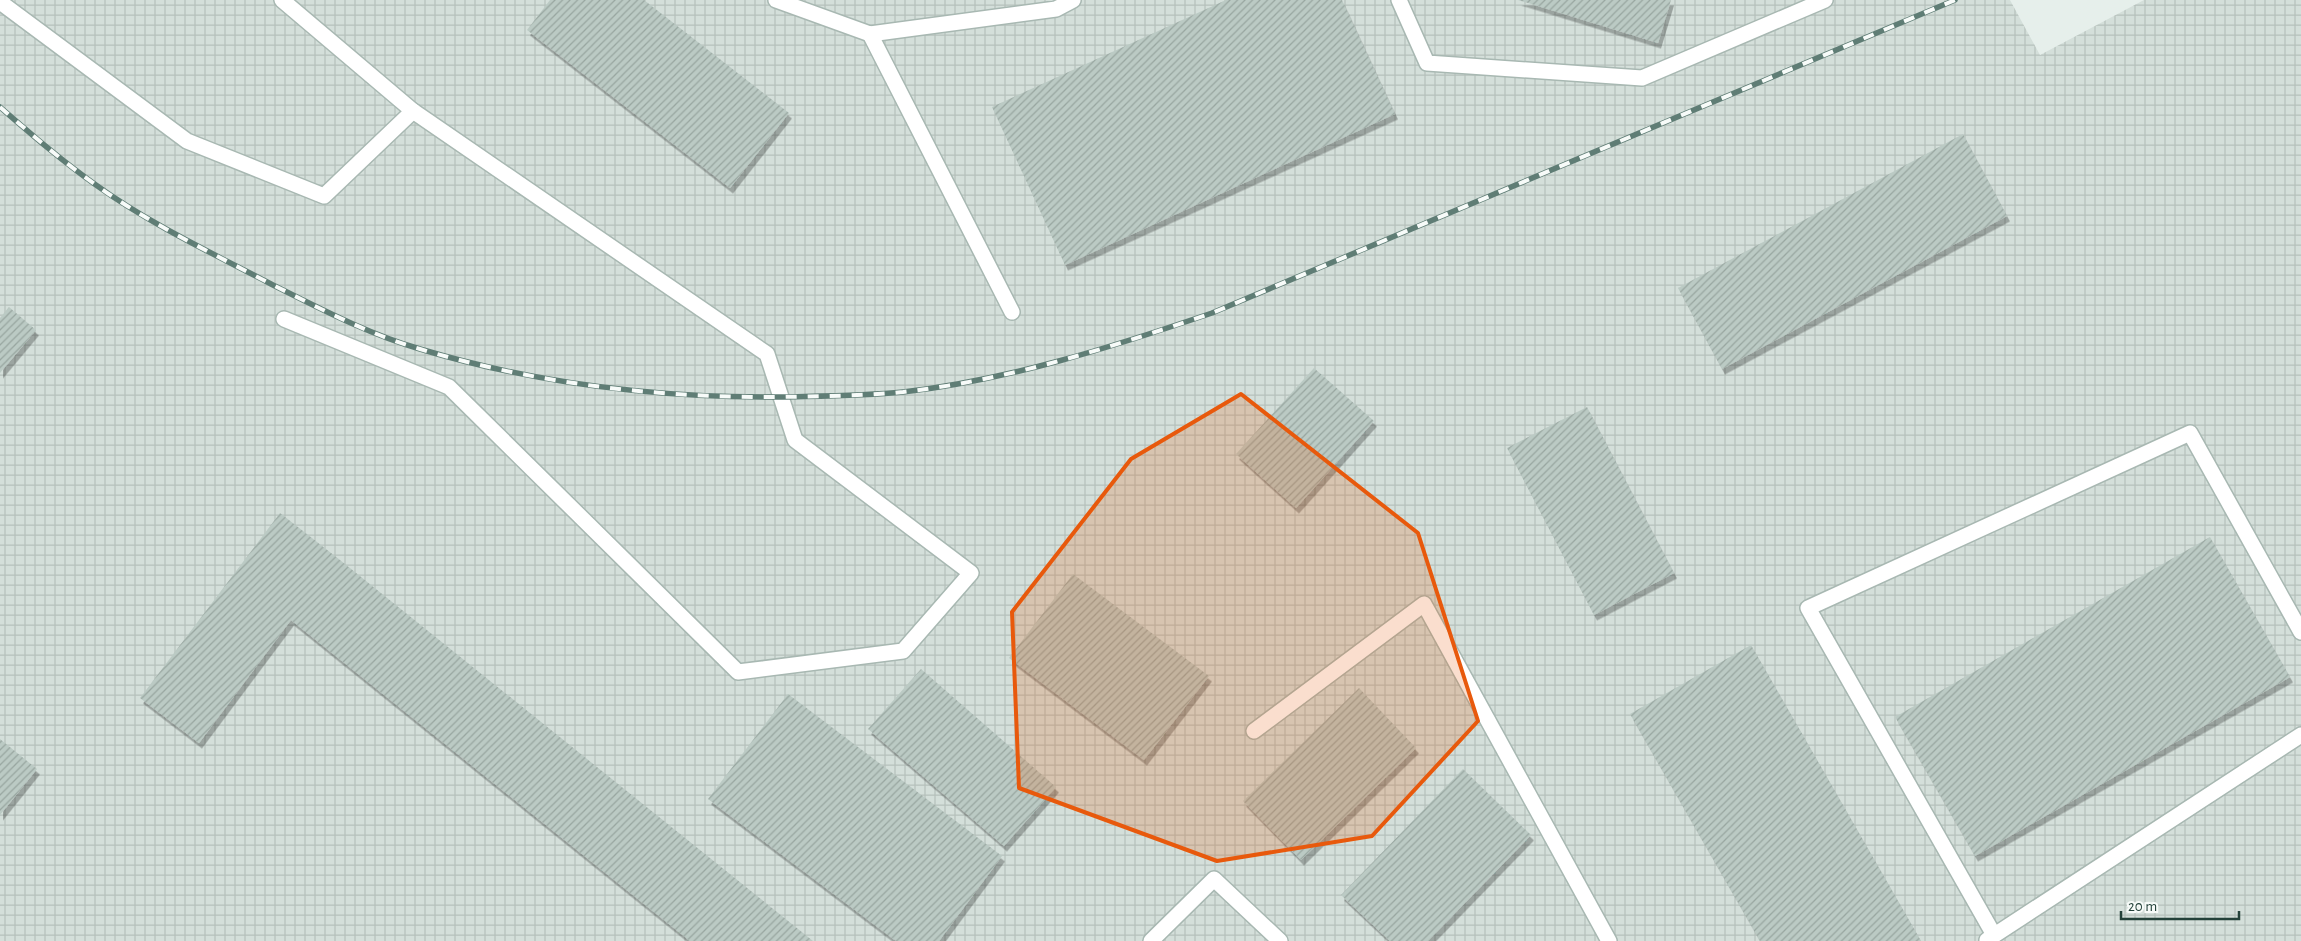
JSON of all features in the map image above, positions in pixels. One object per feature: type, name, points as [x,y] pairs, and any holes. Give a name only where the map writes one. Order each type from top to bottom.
[{"type":"lane","points":[[282,0],[413,111],[767,354],[795,440],[970,572],[903,651],[738,672],[449,387],[284,319]]},
{"type":"lane","points":[[776,0],[870,34],[1056,9],[1073,0]]},
{"type":"lane","points":[[1399,0],[1426,63],[1642,78],[1825,0]]},
{"type":"lane","points":[[0,2],[187,141],[324,196],[413,111]]},
{"type":"lane","points":[[870,34],[1012,312]]},
{"type":"lane","points":[[2301,632],[2190,433],[1808,608],[1990,938],[2301,735]]},
{"type":"lane","points":[[1254,731],[1424,604],[1609,941]]},
{"type":"lane","points":[[1151,941],[1214,879],[1280,941]]},
{"type":"highlighted area","points":[[1241,394],[1418,533],[1478,721],[1372,836],[1217,861],[1019,788],[1012,612],[1131,459]]},
{"type":"shaded area","points":[[0,0],[2010,0],[2040,55],[2144,0],[2301,0],[2301,941],[0,941]]},
{"type":"building","points":[[550,0],[644,0],[789,113],[730,188],[527,30]]},
{"type":"building","points":[[1226,0],[1342,0],[1395,114],[1065,265],[992,107]]},
{"type":"building","points":[[1518,0],[1671,0],[1658,43]]},
{"type":"building","points":[[1963,134],[2007,216],[1722,369],[1678,288]]},
{"type":"building","points":[[9,307],[36,330],[0,373],[0,318]]},
{"type":"building","points":[[1314,368],[1374,421],[1296,508],[1236,454]]},
{"type":"building","points":[[1587,407],[1674,573],[1594,615],[1507,448]]},
{"type":"building","points":[[280,513],[813,941],[690,941],[291,620],[199,743],[140,698]]},
{"type":"building","points":[[2210,537],[2290,677],[1975,856],[1895,717]]},
{"type":"building","points":[[1073,574],[1209,676],[1144,760],[1009,658]]},
{"type":"building","points":[[1751,645],[1921,941],[1760,941],[1630,714]]},
{"type":"building","points":[[921,669],[1056,787],[1004,846],[868,729]]},
{"type":"building","points":[[1359,688],[1416,748],[1301,860],[1243,801]]},
{"type":"building","points":[[788,694],[1002,856],[939,941],[896,941],[708,799]]},
{"type":"building","points":[[0,739],[37,769],[0,815]]},
{"type":"building","points":[[1463,769],[1531,835],[1428,941],[1390,941],[1341,895]]},
{"type":"railway","points":[[0,107],[71,166],[138,213],[307,302],[344,320],[401,343],[464,361],[509,371],[553,380],[599,386],[689,395],[735,397],[841,396],[943,387],[1021,371],[1098,350],[1212,313],[1955,0]]}]
